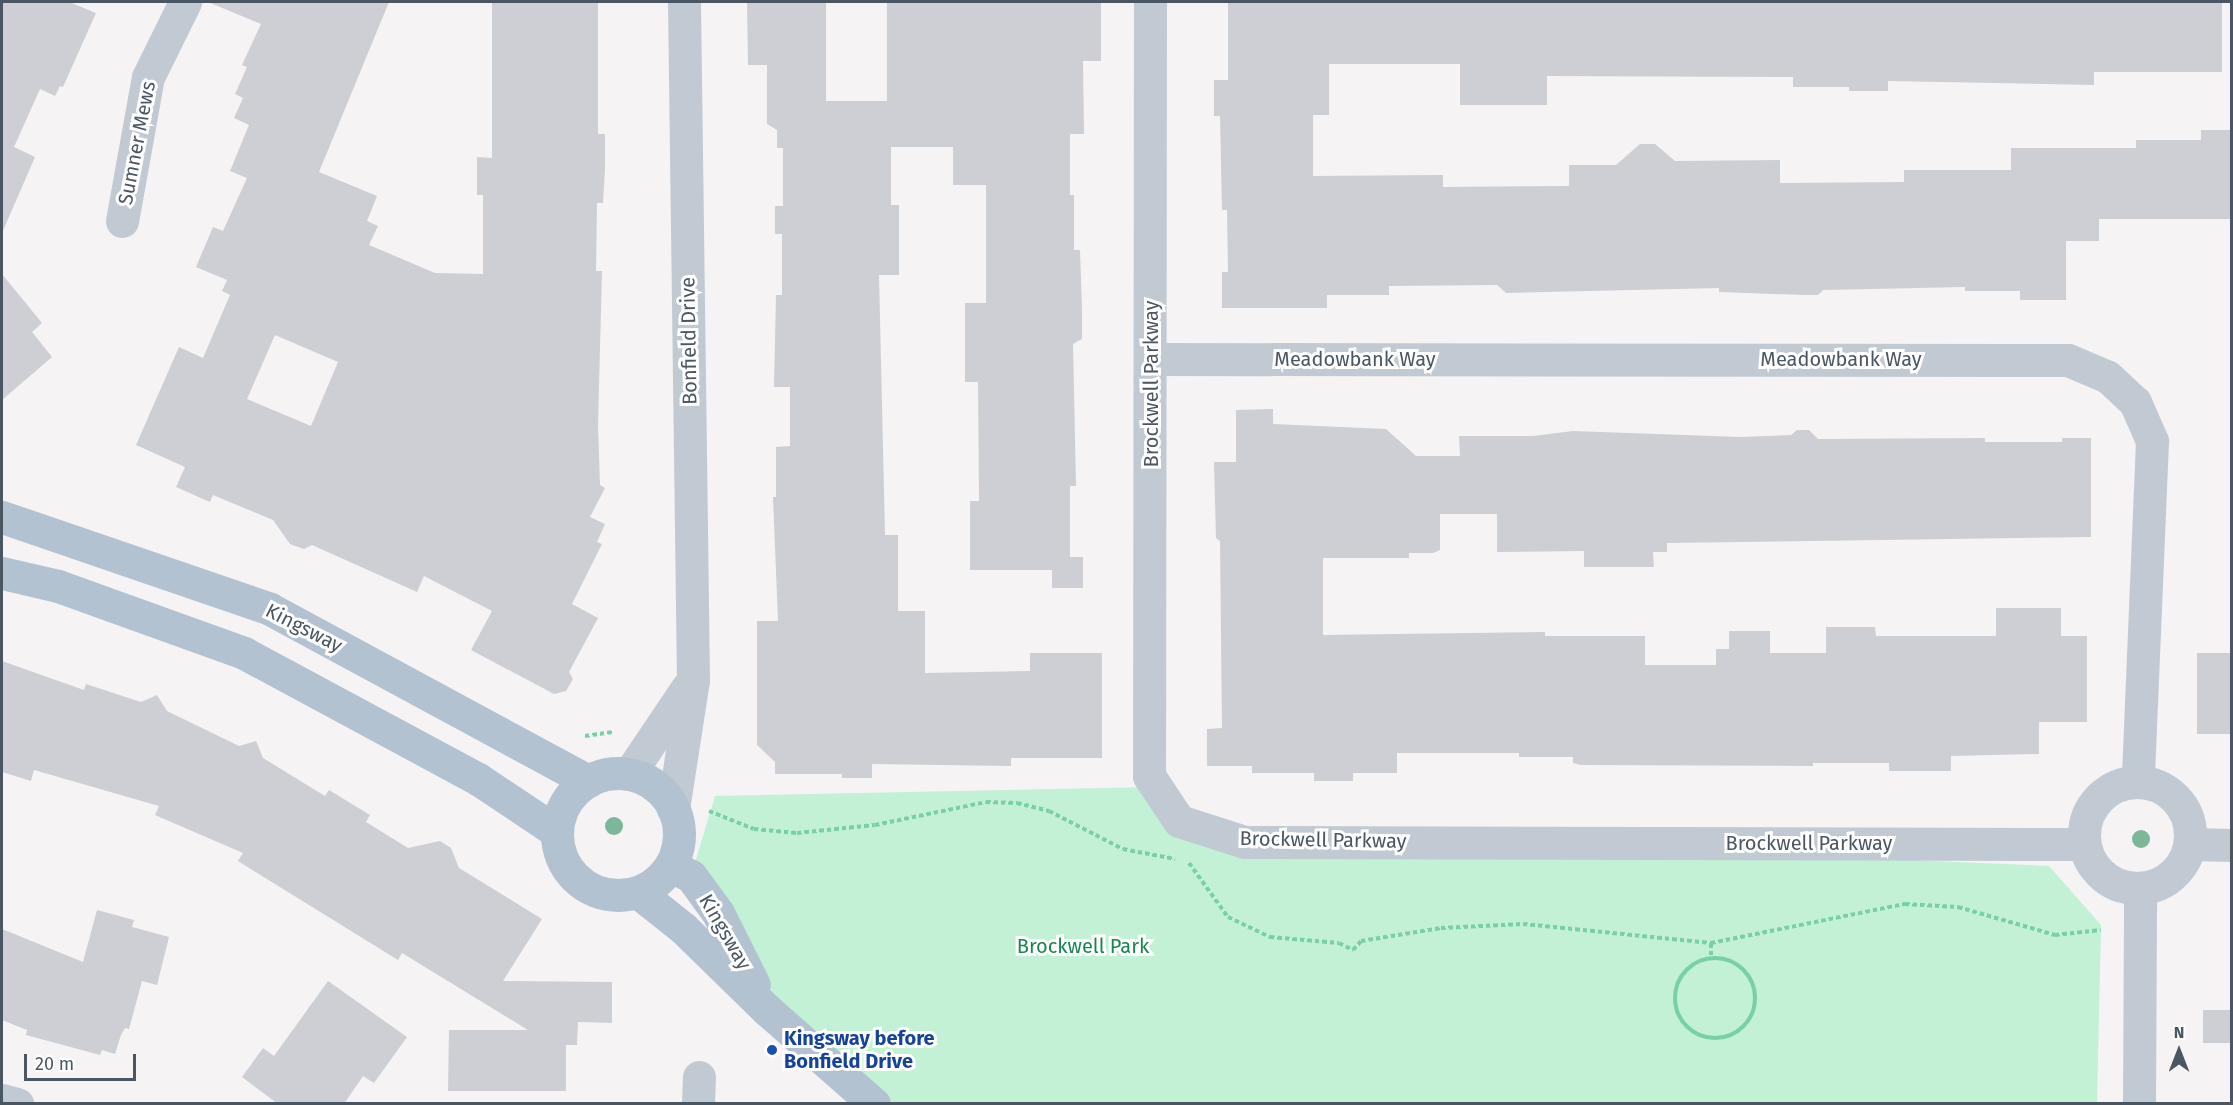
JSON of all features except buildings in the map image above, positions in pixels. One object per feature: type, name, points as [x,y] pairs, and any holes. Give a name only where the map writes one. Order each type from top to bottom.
[{"type":"main road","name":"Kingsway","points":[[2,517],[270,609],[588,781]]},
{"type":"main road","points":[[2,573],[58,586],[244,653],[478,779],[556,831]]},
{"type":"main road","points":[[608,774],[629,774],[649,781],[667,798],[689,808],[672,866],[657,883],[639,893],[608,896],[581,884],[562,860],[556,831],[561,811],[572,794],[588,781],[608,774]]},
{"type":"main road","name":"Kingsway","points":[[672,866],[691,876],[718,913],[766,1009]]},
{"type":"main road","name":"Kingsway","points":[[639,893],[683,928],[766,1009],[874,1104]]},
{"type":"street","name":"Sumner Mews","points":[[122,221],[148,77],[185,2]]},
{"type":"street","name":"Bonfield Drive","points":[[684,2],[693,680],[689,808]]},
{"type":"street","name":"Brockwell Parkway","points":[[1150,2],[1149,776],[1179,821],[1245,842],[2083,844]]},
{"type":"street","name":"Meadowbank Way","points":[[1151,358],[2068,360],[2108,377],[2135,402],[2152,441],[2138,781]]},
{"type":"street","points":[[629,774],[693,680]]},
{"type":"street","points":[[2138,781],[2161,786],[2176,798],[2186,812],[2190,844],[2180,867],[2167,879],[2139,889],[2122,887],[2106,879],[2093,866],[2083,844],[2088,812],[2099,797],[2119,784],[2138,781]]},
{"type":"street","points":[[2190,844],[2232,845]]},
{"type":"street","points":[[2139,889],[2139,1104]]},
{"type":"street","points":[[2,1100],[17,1104]]},
{"type":"path","points":[[573,734],[594,738],[614,732],[631,717],[659,730]]},
{"type":"path","points":[[689,808],[754,829],[797,833],[875,825],[986,802],[1017,803],[1049,811],[1123,849],[1161,860],[1178,859]]},
{"type":"path","points":[[1187,859],[1228,917],[1269,937],[1339,943],[1353,950],[1361,941],[1407,934],[1523,924],[1711,943],[1905,904],[1958,907],[2055,935],[2101,930]]},
{"type":"path","points":[[1711,943],[1711,957]]},
{"type":"path","points":[[1711,957],[1743,971],[1753,990],[1752,1016],[1746,1027],[1733,1035],[1702,1035],[1680,1020],[1676,1009],[1675,995],[1684,973],[1711,957]]},
{"type":"green space","name":"Brockwell Park","points":[[1156,787],[1206,830],[2049,866],[2101,925],[2097,1103],[894,1103],[766,1009],[691,876],[715,796]]},
{"type":"place","name":"Kingsway before Bonfield Drive","points":[[772,1050]]}]
